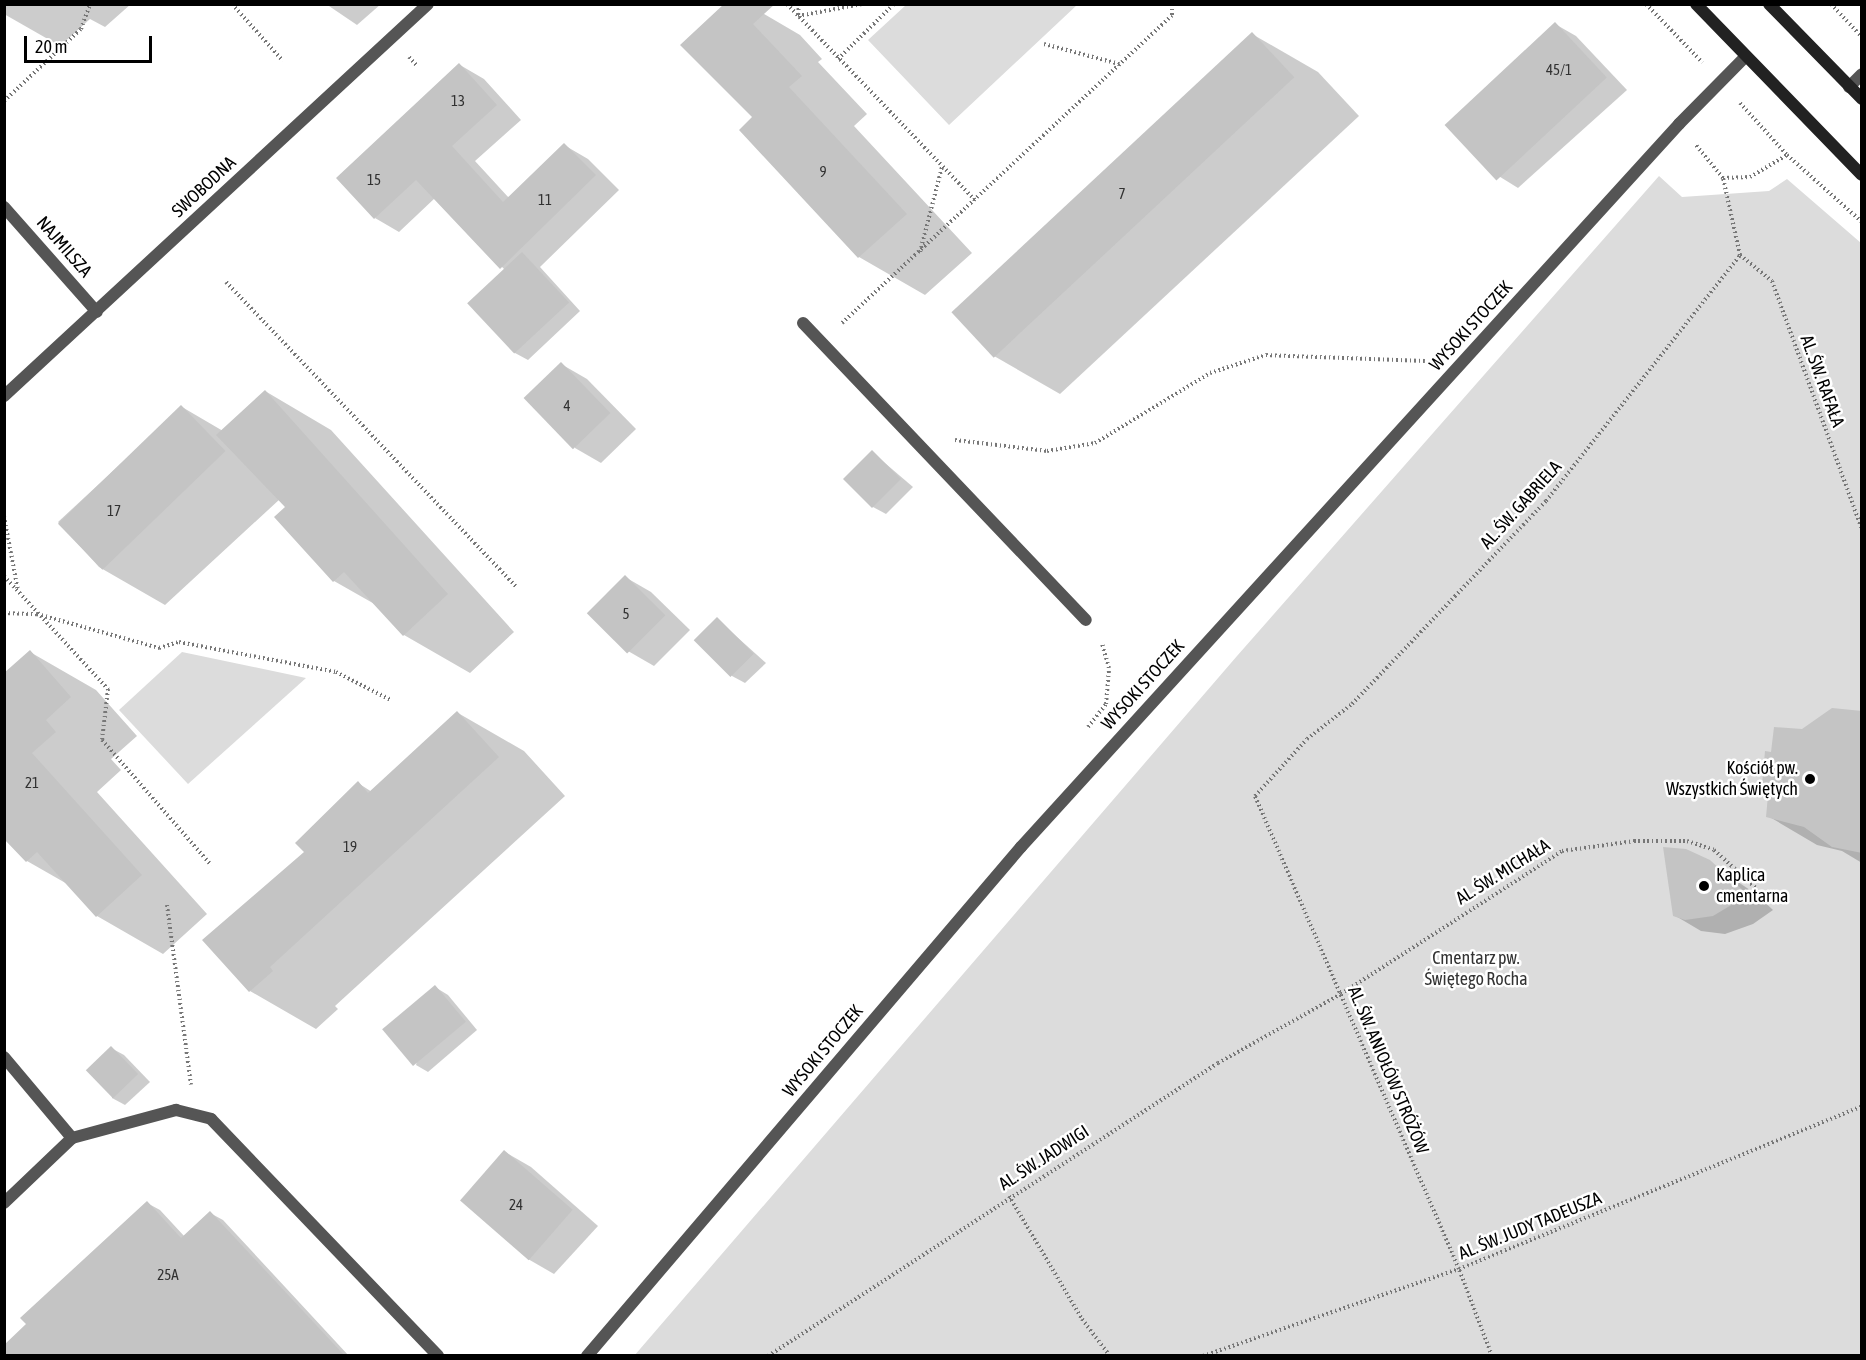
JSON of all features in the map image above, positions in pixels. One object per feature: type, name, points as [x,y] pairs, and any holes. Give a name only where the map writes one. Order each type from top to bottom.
[{"type":"main road","points":[[1696,4],[1862,175]]},
{"type":"main road","points":[[1769,4],[1862,99]]},
{"type":"street","name":"SWOBODNA","points":[[4,396],[428,4]]},
{"type":"street","name":"WYSOKI STOCZEK","points":[[586,1356],[1021,847],[1679,124],[1746,56]]},
{"type":"street","points":[[1849,87],[1862,74]]},
{"type":"street","name":"NAJMILSZA","points":[[4,207],[97,312]]},
{"type":"street","points":[[804,323],[1086,620]]},
{"type":"street","points":[[4,1057],[72,1138]]},
{"type":"street","points":[[4,1203],[72,1138],[176,1110],[211,1119],[438,1356]]},
{"type":"path","points":[[4,101],[81,29],[90,4]]},
{"type":"path","points":[[232,4],[283,61]]},
{"type":"path","points":[[787,4],[976,201]]},
{"type":"path","points":[[798,16],[799,4]]},
{"type":"path","points":[[798,16],[862,4]]},
{"type":"path","points":[[838,59],[894,4]]},
{"type":"path","points":[[822,342],[976,201],[1173,15],[1172,4]]},
{"type":"path","points":[[1646,4],[1787,155],[1862,222]]},
{"type":"path","points":[[1831,4],[1862,37]]},
{"type":"path","points":[[1044,44],[1120,64]]},
{"type":"path","points":[[1679,124],[1723,178],[1740,255]]},
{"type":"path","points":[[1723,178],[1750,177],[1787,155]]},
{"type":"path","points":[[920,252],[942,166]]},
{"type":"path","name":"AL. ŚW. RAFAŁA","points":[[1740,255],[1772,281],[1862,529]]},
{"type":"path","name":"AL. ŚW. GABRIELA","points":[[1255,796],[1307,739],[1352,704],[1546,501],[1740,255]]},
{"type":"path","points":[[226,282],[516,587]]},
{"type":"path","points":[[910,435],[1047,451],[1095,443],[1210,373],[1266,355],[1461,362]]},
{"type":"path","points":[[4,516],[18,591]]},
{"type":"path","points":[[4,576],[108,689],[102,740],[211,865]]},
{"type":"path","points":[[4,613],[37,614],[159,648],[179,642],[336,672],[391,700]]},
{"type":"path","points":[[1086,620],[1103,645],[1109,668],[1106,704],[1086,729]]},
{"type":"path","name":"AL. ŚW. ANIOŁÓW STRÓŻÓW","points":[[1255,796],[1459,1269],[1492,1356]]},
{"type":"path","name":"AL. ŚW. MICHAŁA","points":[[1341,994],[1562,851],[1651,839],[1687,841],[1714,850],[1757,889]]},
{"type":"path","points":[[167,905],[195,1115]]},
{"type":"path","name":"AL. ŚW. JADWIGI","points":[[768,1356],[1010,1196],[1218,1063],[1341,994]]},
{"type":"path","name":"AL. ŚW. JUDY TADEUSZA","points":[[1203,1356],[1459,1269],[1862,1106]]},
{"type":"path","points":[[1010,1196],[1082,1319],[1110,1356]]},
{"type":"green space","points":[[906,5],[1077,5],[949,125],[868,40]]},
{"type":"green space","name":"Cmentarz pw. Świętego Rocha","points":[[1659,176],[1682,197],[1769,191],[1787,179],[1861,243],[1861,1355],[634,1356],[1237,656]]},
{"type":"green space","points":[[182,652],[306,678],[188,784],[119,710]]},
{"type":"building","points":[[724,4],[775,4],[753,24],[802,76],[789,87],[907,214],[858,258],[739,130],[752,117],[680,45]]},
{"type":"building","points":[[1555,22],[1607,78],[1496,181],[1445,125]]},
{"type":"building","points":[[1252,32],[1294,77],[994,358],[951,312]]},
{"type":"building","points":[[459,63],[497,105],[452,146],[503,202],[564,143],[596,175],[500,269],[416,180],[374,219],[336,178]]},
{"type":"building","points":[[522,252],[569,302],[514,354],[467,303]]},
{"type":"building","points":[[561,362],[610,413],[573,449],[524,398]]},
{"type":"building","points":[[265,390],[448,594],[403,636],[344,572],[333,582],[274,517],[285,507],[216,435]]},
{"type":"building","points":[[181,405],[225,451],[102,570],[58,524]]},
{"type":"building","points":[[872,450],[901,479],[872,508],[843,479]]},
{"type":"building","points":[[625,575],[665,615],[627,653],[587,613]]},
{"type":"building","points":[[717,617],[754,654],[730,677],[694,640]]},
{"type":"building","points":[[30,650],[71,697],[46,720],[56,732],[32,753],[142,875],[96,917],[37,852],[26,862],[4,839],[4,673]]},
{"type":"building","name":"Kościół pw. Wszystkich Świętych","points":[[1832,708],[1862,711],[1862,853],[1832,847],[1804,827],[1766,817],[1768,795],[1761,795],[1765,751],[1771,752],[1774,727],[1802,729]]},
{"type":"building","points":[[457,711],[499,757],[270,967],[273,971],[249,992],[202,940],[304,852],[295,843],[358,781],[368,793]]},
{"type":"building","name":"Kaplica cmentarna","points":[[1663,847],[1686,849],[1710,860],[1748,895],[1713,916],[1685,920],[1673,916]]},
{"type":"building","points":[[435,985],[466,1022],[413,1066],[382,1029]]},
{"type":"building","points":[[111,1046],[138,1074],[113,1098],[86,1070]]},
{"type":"building","points":[[504,1150],[573,1210],[529,1260],[460,1201]]},
{"type":"building","points":[[147,1201],[181,1238],[210,1211],[345,1356],[4,1356],[4,1345],[26,1324],[20,1318]]},
{"type":"place","name":"Kościół pw. Wszystkich Świętych","points":[[1810,779]]},
{"type":"place","name":"Kaplica cmentarna","points":[[1704,886]]}]
